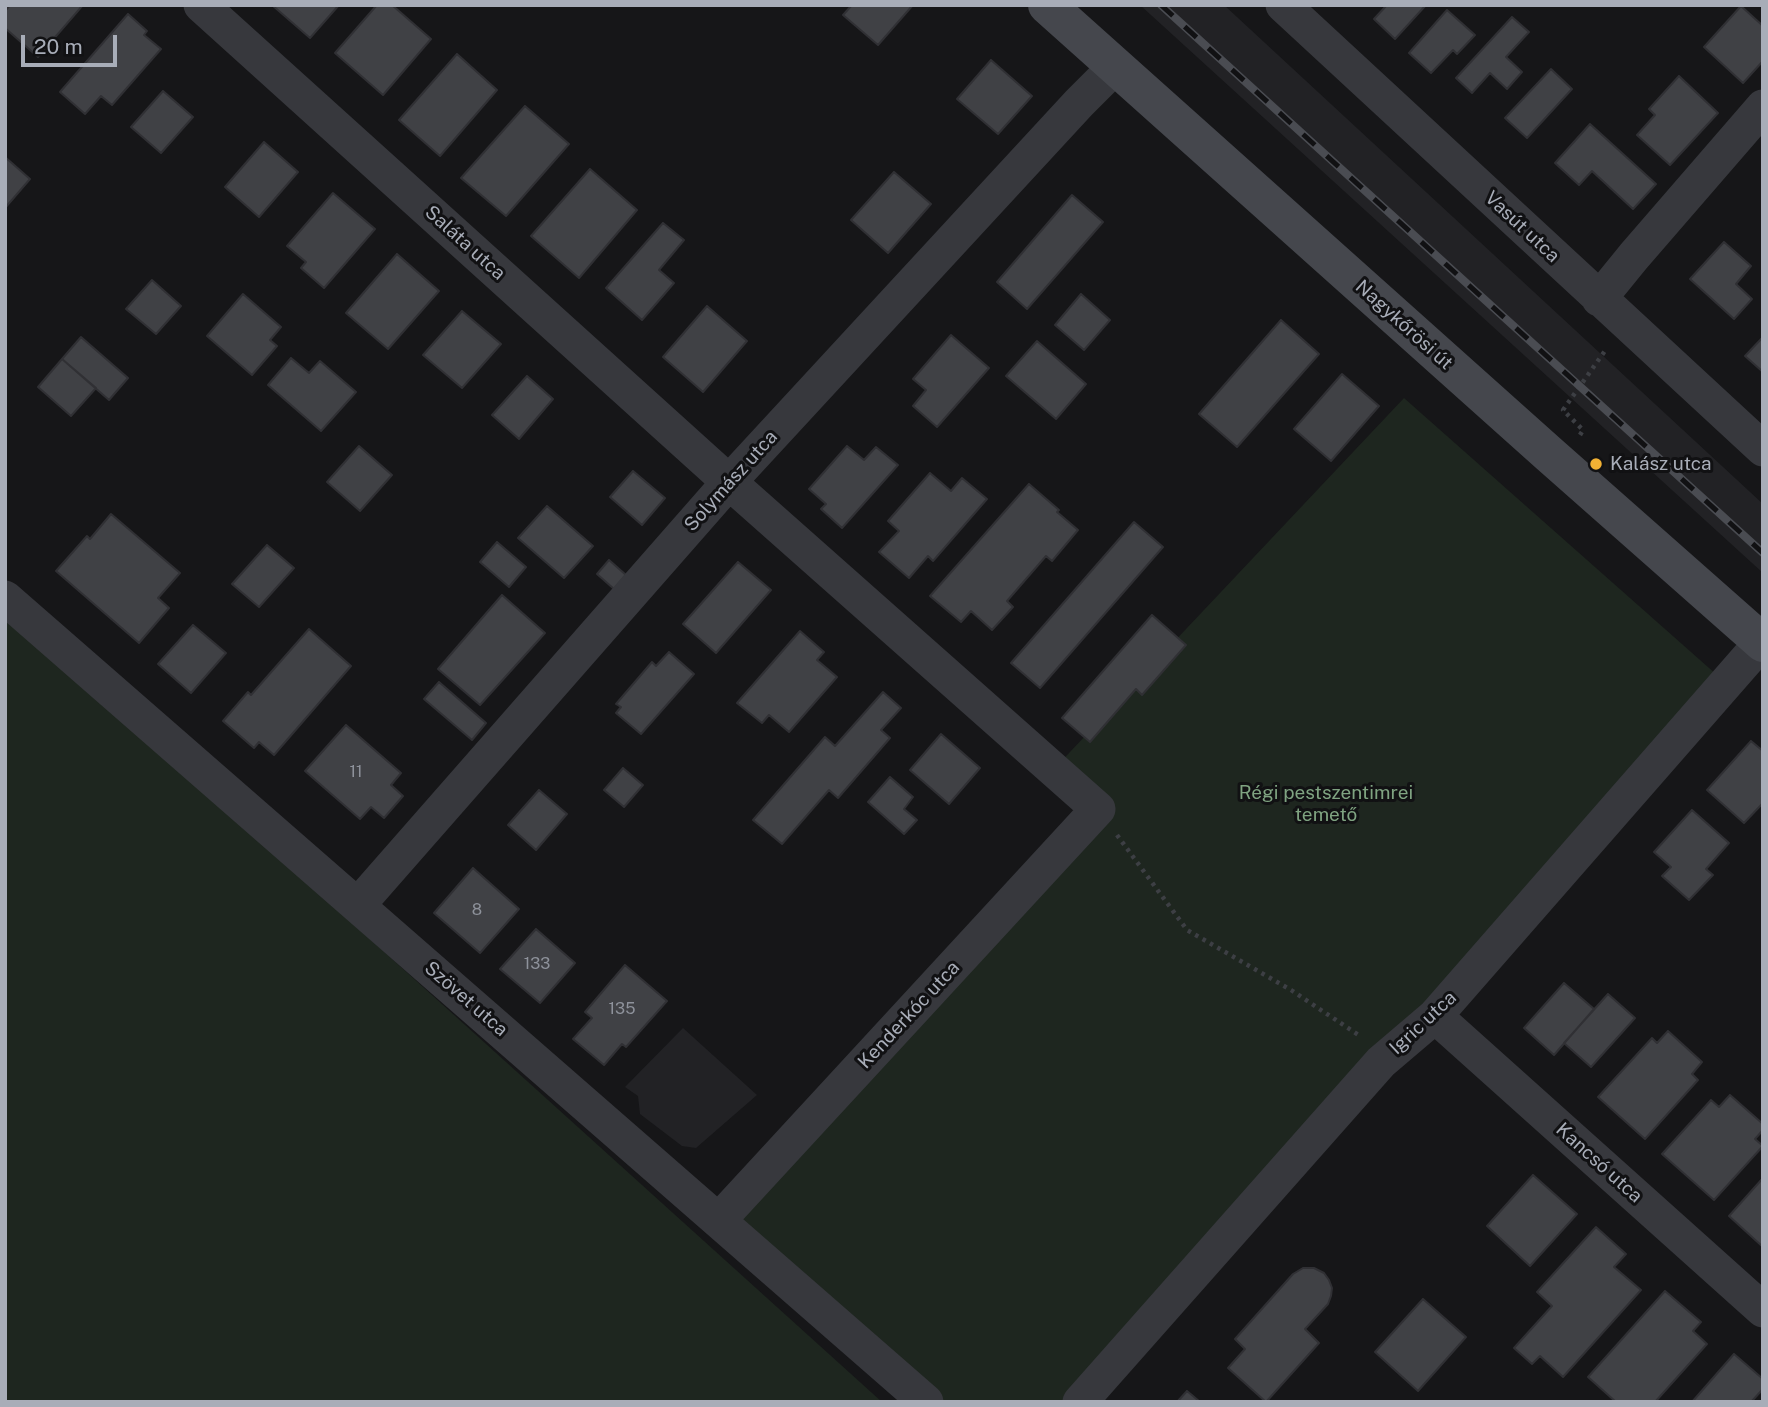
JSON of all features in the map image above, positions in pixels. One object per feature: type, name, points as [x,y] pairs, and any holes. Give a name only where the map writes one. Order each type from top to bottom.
[{"type":"main road","name":"Nagykőrösi út","points":[[1047,5],[1762,642]]},
{"type":"street","name":"Saláta utca","points":[[201,5],[729,482],[1098,809]]},
{"type":"street","name":"Vasút utca","points":[[1283,5],[1763,449]]},
{"type":"street","name":"Solymász utca","points":[[358,905],[729,482],[1115,67]]},
{"type":"street","points":[[1599,299],[1763,107]]},
{"type":"street","name":"Szövet utca","points":[[5,598],[926,1402]]},
{"type":"street","name":"Igric utca","points":[[1080,1402],[1381,1062],[1435,1016],[1762,642]]},
{"type":"street","name":"Kenderkóc utca","points":[[719,1220],[1098,809]]},
{"type":"street","name":"Kancsó utca","points":[[1435,1016],[1763,1310]]},
{"type":"path","points":[[1549,454],[1562,436],[1574,445],[1583,430],[1563,410],[1625,322]]},
{"type":"path","points":[[1098,809],[1188,930],[1291,990],[1360,1036],[1381,1062]]},
{"type":"shaded area","points":[[1140,5],[1224,5],[1763,504],[1763,573]]},
{"type":"shaded area","points":[[683,1028],[757,1095],[696,1148],[682,1146],[640,1114],[638,1096],[625,1087]]},
{"type":"green space","name":"Régi pestszentimrei temető","points":[[1404,398],[1726,683],[1080,1402],[926,1402],[719,1220],[1098,810],[1053,770]]},
{"type":"green space","points":[[5,609],[882,1402],[5,1402]]},
{"type":"building","points":[[10,5],[83,5],[38,57],[5,28],[5,11]]},
{"type":"building","points":[[272,5],[339,5],[310,38]]},
{"type":"building","points":[[377,5],[392,5],[431,39],[383,95],[335,53]]},
{"type":"building","points":[[852,5],[913,5],[878,45],[843,15]]},
{"type":"building","points":[[1387,5],[1426,5],[1395,39],[1374,19]]},
{"type":"building","points":[[1741,6],[1763,26],[1763,61],[1743,83],[1704,47]]},
{"type":"building","points":[[1447,10],[1475,35],[1457,54],[1453,50],[1431,73],[1409,53]]},
{"type":"building","points":[[128,14],[147,31],[144,35],[161,49],[112,105],[101,96],[85,114],[60,92]]},
{"type":"building","points":[[1512,17],[1529,32],[1506,57],[1522,72],[1507,89],[1490,73],[1472,93],[1456,78]]},
{"type":"building","points":[[457,54],[497,90],[440,156],[399,120]]},
{"type":"building","points":[[991,60],[1032,96],[998,134],[957,99]]},
{"type":"building","points":[[1551,69],[1572,89],[1527,138],[1505,118]]},
{"type":"building","points":[[1679,76],[1718,113],[1670,165],[1637,135],[1655,115],[1649,109]]},
{"type":"building","points":[[163,91],[193,117],[161,153],[131,127]]},
{"type":"building","points":[[525,106],[569,144],[506,216],[461,178]]},
{"type":"building","points":[[1590,124],[1656,184],[1633,209],[1592,171],[1579,185],[1555,163]]},
{"type":"building","points":[[264,142],[298,172],[259,217],[225,187]]},
{"type":"building","points":[[5,157],[30,179],[5,208]]},
{"type":"building","points":[[590,169],[637,210],[579,278],[531,236]]},
{"type":"building","points":[[894,172],[931,204],[888,253],[851,220]]},
{"type":"building","points":[[333,193],[375,229],[324,288],[301,268],[306,262],[287,246]]},
{"type":"building","points":[[1072,195],[1103,222],[1027,309],[997,282]]},
{"type":"building","points":[[663,223],[684,240],[659,270],[674,283],[642,320],[606,288]]},
{"type":"building","points":[[1724,242],[1751,266],[1736,284],[1752,299],[1734,319],[1690,279]]},
{"type":"building","points":[[397,254],[439,291],[388,349],[346,313]]},
{"type":"building","points":[[152,280],[181,306],[156,334],[126,309]]},
{"type":"building","points":[[243,294],[281,327],[270,340],[277,346],[252,375],[207,336]]},
{"type":"building","points":[[1081,294],[1110,320],[1084,350],[1055,325]]},
{"type":"building","points":[[707,306],[747,341],[703,392],[663,357]]},
{"type":"building","points":[[462,311],[501,344],[462,388],[423,355]]},
{"type":"building","points":[[1281,320],[1319,354],[1237,447],[1199,414]]},
{"type":"building","points":[[951,335],[989,368],[937,427],[913,406],[926,390],[913,379]]},
{"type":"building","points":[[81,337],[128,378],[109,400],[62,359]]},
{"type":"building","points":[[1763,337],[1763,372],[1745,356]]},
{"type":"building","points":[[1037,341],[1086,384],[1056,419],[1006,376]]},
{"type":"building","points":[[291,358],[309,373],[320,361],[356,392],[321,431],[268,385]]},
{"type":"building","points":[[62,359],[96,388],[71,416],[38,387]]},
{"type":"building","points":[[1342,374],[1379,406],[1331,461],[1294,429]]},
{"type":"building","points":[[527,376],[553,399],[519,439],[492,415]]},
{"type":"building","points":[[359,446],[392,475],[360,511],[327,482]]},
{"type":"building","points":[[847,446],[864,460],[876,447],[898,465],[842,528],[821,509],[826,504],[809,489]]},
{"type":"building","points":[[633,471],[665,498],[642,525],[610,497]]},
{"type":"building","points":[[930,473],[951,491],[962,478],[987,499],[933,561],[928,556],[909,578],[879,552],[899,531],[888,521]]},
{"type":"building","points":[[1029,484],[1078,530],[1052,561],[1046,556],[1007,601],[1013,607],[992,630],[971,611],[961,622],[930,596]]},
{"type":"building","points":[[547,506],[593,546],[564,578],[518,538]]},
{"type":"building","points":[[111,514],[180,573],[158,598],[169,608],[139,643],[56,571],[87,536],[90,539]]},
{"type":"building","points":[[1134,522],[1163,547],[1040,688],[1011,663]]},
{"type":"building","points":[[497,542],[526,567],[509,587],[480,562]]},
{"type":"building","points":[[267,545],[294,568],[259,607],[232,584]]},
{"type":"building","points":[[609,560],[626,575],[614,589],[597,574]]},
{"type":"building","points":[[738,562],[771,590],[716,653],[683,624]]},
{"type":"building","points":[[502,595],[545,633],[480,705],[438,669]]},
{"type":"building","points":[[1152,615],[1186,645],[1142,695],[1136,689],[1090,742],[1062,718]]},
{"type":"building","points":[[193,625],[226,653],[191,693],[158,664]]},
{"type":"building","points":[[309,629],[351,666],[274,755],[259,742],[254,748],[223,721],[248,692],[251,695]]},
{"type":"building","points":[[800,631],[824,652],[817,660],[837,677],[789,732],[769,715],[762,723],[737,703]]},
{"type":"building","points":[[669,652],[694,674],[641,734],[616,713],[621,707],[616,704],[652,662],[656,666]]},
{"type":"building","points":[[439,682],[486,723],[472,740],[424,699]]},
{"type":"building","points":[[883,692],[901,708],[881,730],[890,738],[838,798],[829,790],[782,844],[753,820],[825,737],[835,746]]},
{"type":"building","points":[[346,725],[401,773],[391,785],[403,796],[384,818],[371,807],[360,819],[305,771]]},
{"type":"building","points":[[941,734],[980,768],[949,804],[910,770]]},
{"type":"building","points":[[1751,741],[1763,751],[1763,803],[1744,823],[1707,790]]},
{"type":"building","points":[[623,768],[643,785],[624,807],[604,790]]},
{"type":"building","points":[[890,777],[913,797],[904,809],[917,820],[904,834],[868,802]]},
{"type":"building","points":[[539,790],[567,814],[536,850],[508,825]]},
{"type":"building","points":[[1692,810],[1729,843],[1706,869],[1713,875],[1689,900],[1662,876],[1671,867],[1654,852]]},
{"type":"building","points":[[473,868],[519,909],[480,953],[434,913]]},
{"type":"building","points":[[536,929],[575,963],[540,1003],[500,969]]},
{"type":"building","points":[[625,965],[667,1001],[626,1047],[622,1044],[604,1065],[573,1039],[592,1018],[585,1012]]},
{"type":"building","points":[[1564,983],[1594,1009],[1554,1055],[1524,1028]]},
{"type":"building","points":[[1608,994],[1635,1018],[1591,1067],[1564,1043]]},
{"type":"building","points":[[1668,1031],[1702,1062],[1692,1074],[1698,1080],[1645,1139],[1598,1097],[1652,1038],[1657,1043]]},
{"type":"building","points":[[1730,1095],[1763,1124],[1763,1130],[1755,1139],[1763,1146],[1714,1200],[1662,1154],[1711,1100],[1719,1107]]},
{"type":"building","points":[[1533,1175],[1577,1214],[1530,1266],[1487,1226]]},
{"type":"building","points":[[1763,1178],[1763,1247],[1729,1216]]},
{"type":"building","points":[[1596,1227],[1626,1254],[1614,1267],[1641,1290],[1563,1377],[1540,1356],[1532,1364],[1514,1348],[1552,1306],[1537,1292]]},
{"type":"building","points":[[1303,1268],[1314,1268],[1324,1273],[1332,1288],[1328,1304],[1305,1329],[1319,1343],[1266,1402],[1228,1368],[1245,1349],[1235,1339],[1293,1274]]},
{"type":"building","points":[[1665,1291],[1701,1322],[1693,1331],[1707,1344],[1655,1402],[1616,1402],[1588,1377]]},
{"type":"building","points":[[1423,1299],[1466,1337],[1418,1391],[1375,1352]]},
{"type":"building","points":[[1734,1354],[1763,1379],[1763,1389],[1751,1402],[1692,1402]]},
{"type":"building","points":[[1187,1391],[1193,1396],[1200,1402],[1177,1402]]},
{"type":"railway","points":[[1161,5],[1763,553]]},
{"type":"place","name":"Kalász utca","points":[[1596,464]]}]
